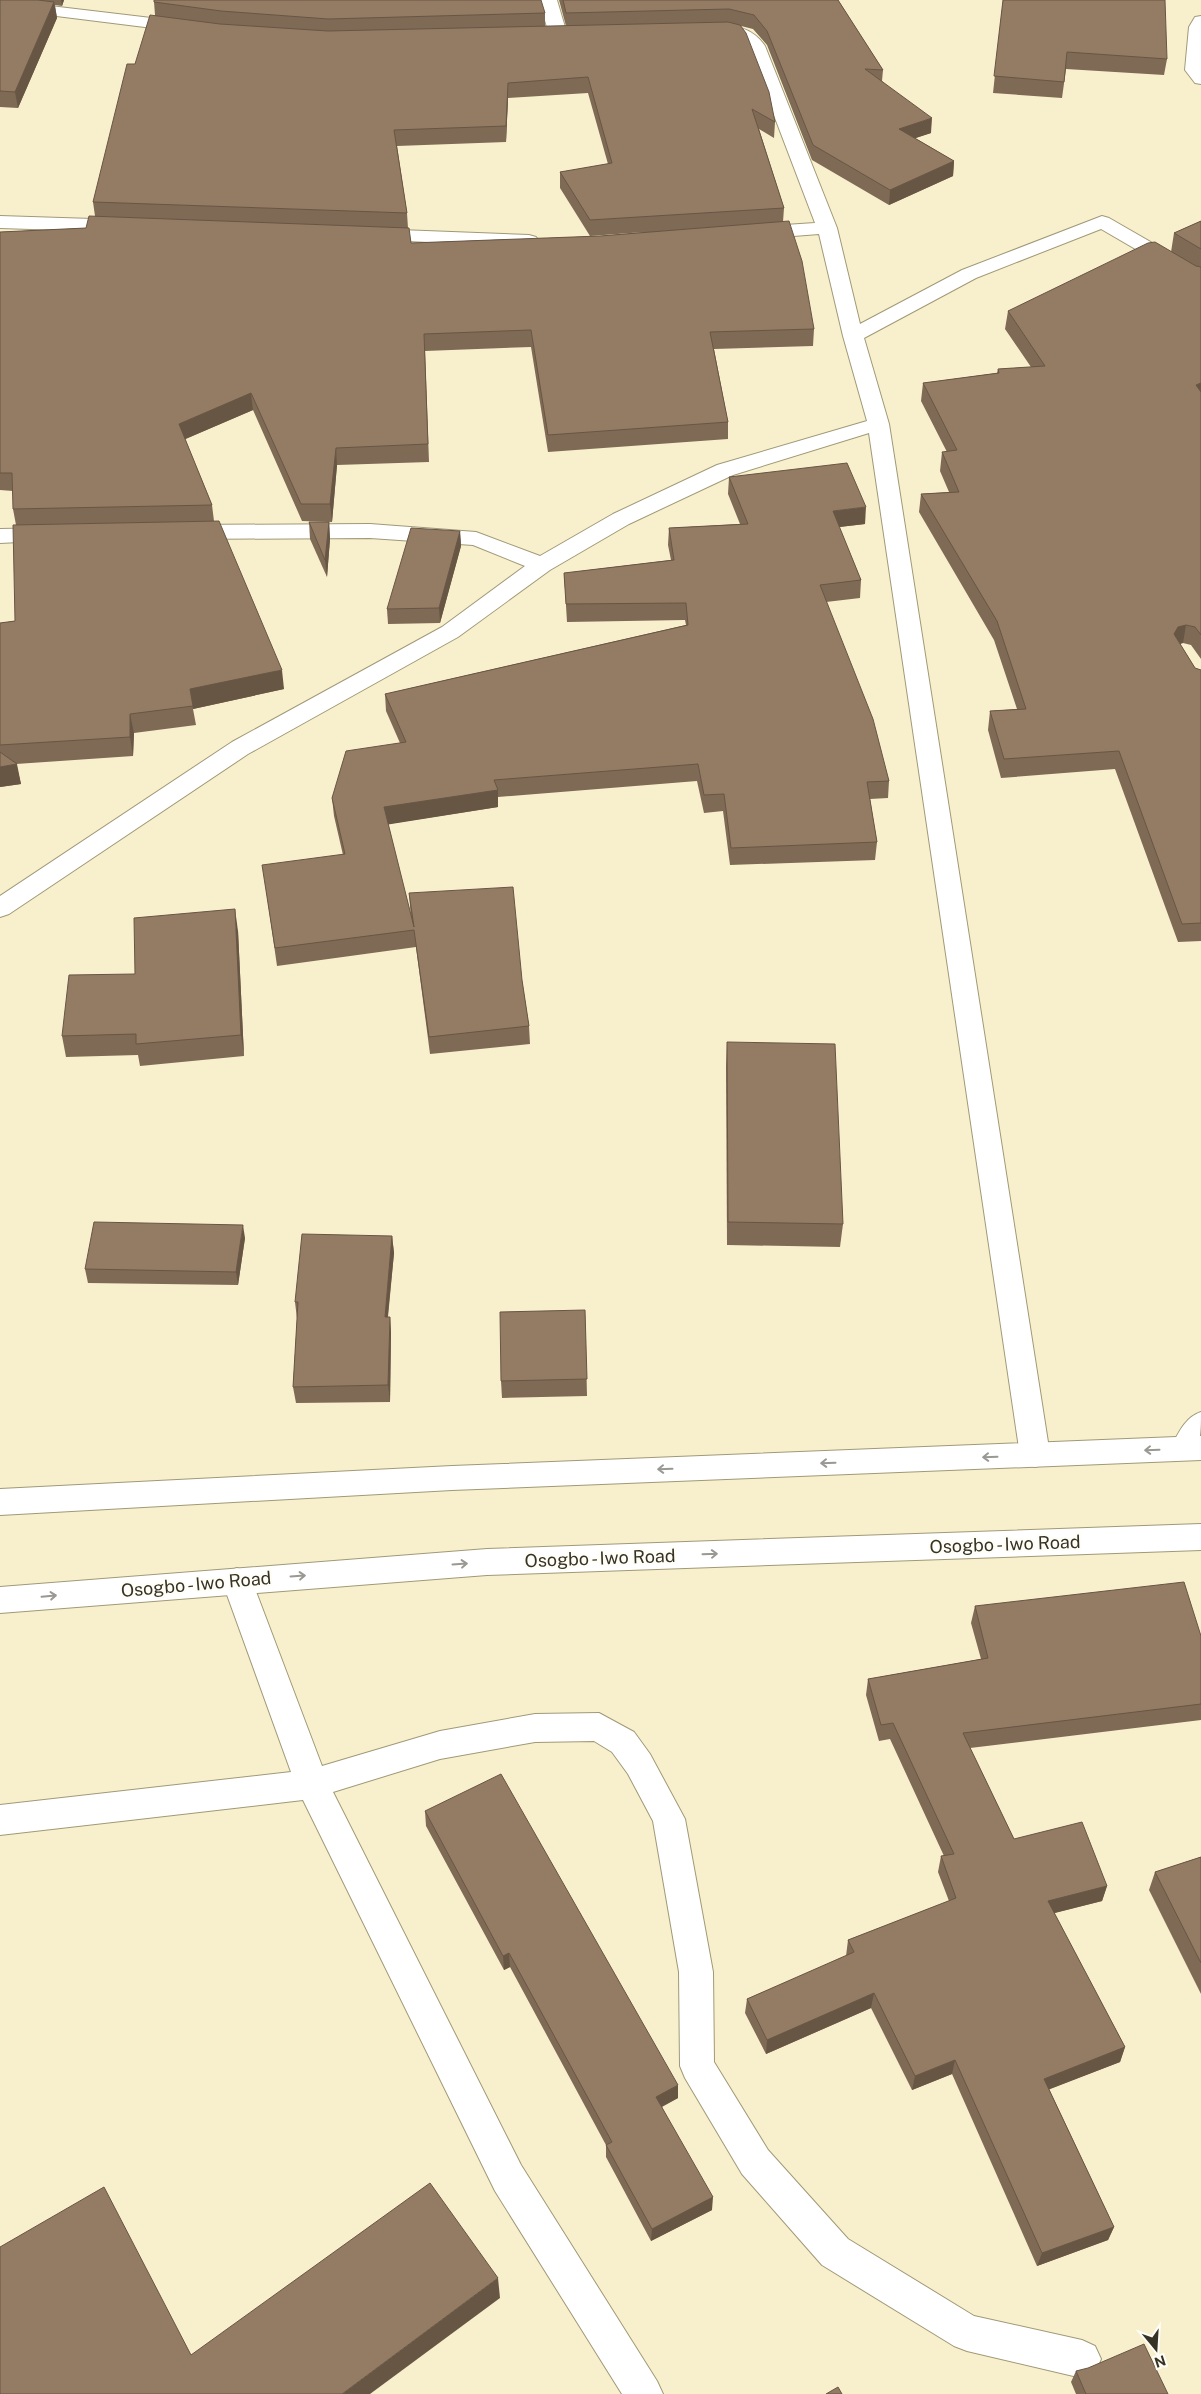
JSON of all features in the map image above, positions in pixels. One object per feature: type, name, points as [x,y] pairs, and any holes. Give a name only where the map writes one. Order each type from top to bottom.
[{"type":"street","points":[[548,0],[558,34]]},
{"type":"street","points":[[0,4],[202,30]]},
{"type":"street","points":[[1201,21],[1198,27],[1194,70],[1201,79]]},
{"type":"street","points":[[691,31],[729,30],[747,35],[756,46],[827,228],[853,336],[878,424],[1035,1455]]},
{"type":"street","points":[[538,34],[577,34]]},
{"type":"street","points":[[0,222],[147,227]]},
{"type":"street","points":[[853,336],[969,274],[1102,222],[1201,279]]},
{"type":"street","points":[[738,234],[827,228]]},
{"type":"street","points":[[353,235],[550,242]]},
{"type":"street","points":[[6,897],[240,748],[450,632],[542,565],[621,519],[725,470],[878,424]]},
{"type":"street","points":[[160,532],[270,530],[370,532],[476,540],[542,565]]},
{"type":"street","points":[[0,536],[71,534]]},
{"type":"street","points":[[0,1502],[462,1477],[1193,1449],[1201,1424]]},
{"type":"street","name":"Osogbo - Iwo Road","points":[[0,1600],[487,1562],[1201,1538]]},
{"type":"street","points":[[237,1581],[312,1784],[508,2178],[644,2394]]},
{"type":"street","points":[[0,1820],[312,1784],[440,1746],[535,1728],[599,1726],[623,1742],[639,1764],[669,1820],[696,1972],[696,2066],[755,2162],[835,2252],[967,2333],[1082,2359]]},
{"type":"building","points":[[0,0],[54,2],[15,92],[0,91]]},
{"type":"building","points":[[154,0],[541,0],[545,13],[328,19],[221,11],[154,2]]},
{"type":"building","points":[[563,0],[838,0],[883,70],[865,69],[932,118],[899,129],[954,161],[890,190],[813,145],[767,31],[754,15],[729,9],[566,13]]},
{"type":"building","points":[[1003,0],[1165,0],[1167,59],[1067,52],[1064,82],[994,76]]},
{"type":"building","points":[[150,15],[220,24],[328,31],[728,22],[740,25],[746,33],[769,92],[775,122],[752,109],[784,208],[590,220],[560,172],[612,163],[588,77],[508,83],[506,126],[394,130],[407,213],[93,202],[127,64],[135,64]]},
{"type":"building","points":[[89,216],[409,228],[411,243],[600,236],[789,221],[802,261],[814,329],[710,332],[728,422],[548,435],[531,330],[424,334],[428,444],[336,448],[330,504],[301,504],[251,393],[179,424],[212,505],[13,509],[12,473],[0,473],[0,232],[86,228]]},
{"type":"building","points":[[1201,221],[1201,249],[1174,233]]},
{"type":"building","points":[[1155,242],[1196,266],[1201,267],[1201,383],[1196,385],[1201,392],[1201,635],[1195,627],[1186,625],[1178,627],[1174,634],[1195,668],[1201,670],[1201,923],[1182,924],[1119,751],[1004,759],[990,711],[1026,709],[997,621],[921,494],[959,492],[942,452],[957,450],[923,383],[999,373],[998,369],[1045,366],[1008,311],[1148,243]]},
{"type":"building","points":[[847,463],[866,507],[833,511],[861,580],[820,585],[873,719],[889,781],[867,782],[877,842],[731,848],[724,794],[704,795],[698,764],[494,780],[498,790],[384,807],[414,927],[409,893],[513,887],[522,980],[529,1026],[429,1037],[414,930],[275,948],[262,865],[345,854],[332,798],[346,751],[406,742],[385,694],[688,625],[686,603],[566,604],[564,573],[674,560],[669,528],[748,524],[729,477]]},
{"type":"building","points":[[219,521],[282,670],[190,689],[193,706],[130,714],[130,737],[0,745],[0,623],[15,621],[13,525]]},
{"type":"building","points":[[309,522],[329,522],[325,560]]},
{"type":"building","points":[[411,528],[460,531],[439,608],[387,609]]},
{"type":"building","points":[[0,752],[17,764],[0,767]]},
{"type":"building","points":[[235,909],[241,1035],[136,1044],[136,1034],[62,1036],[69,975],[135,974],[134,918]]},
{"type":"building","points":[[727,1042],[835,1044],[843,1224],[728,1222]]},
{"type":"building","points":[[94,1222],[243,1225],[236,1272],[85,1269]]},
{"type":"building","points":[[302,1234],[392,1236],[385,1317],[390,1317],[388,1385],[293,1387],[298,1302],[295,1302]]},
{"type":"building","points":[[585,1310],[587,1379],[501,1381],[500,1312]]},
{"type":"building","points":[[1184,1582],[1201,1636],[1201,1704],[963,1733],[1014,1839],[1082,1822],[1107,1886],[1048,1901],[1125,2047],[1044,2079],[1114,2227],[1042,2253],[955,2060],[915,2076],[874,1993],[767,2040],[747,1999],[854,1952],[848,1940],[956,1898],[941,1856],[954,1854],[893,1723],[881,1725],[868,1679],[988,1658],[975,1606]]},
{"type":"building","points":[[501,1774],[678,2085],[656,2097],[713,2197],[652,2229],[606,2145],[612,2142],[509,1953],[503,1956],[425,1811]]},
{"type":"building","points":[[1201,1857],[1201,1963],[1155,1872]]},
{"type":"building","points":[[430,2183],[498,2278],[342,2394],[0,2394],[0,2247],[104,2187],[191,2355]]},
{"type":"building","points":[[1144,2344],[1168,2394],[1086,2394],[1076,2371],[1088,2368]]},
{"type":"building","points":[[838,2387],[842,2394],[826,2394]]}]
